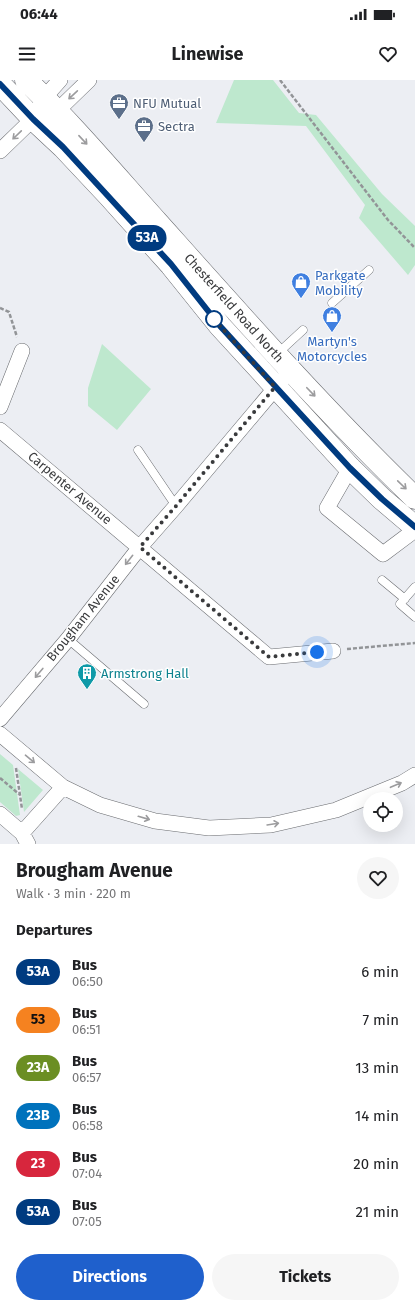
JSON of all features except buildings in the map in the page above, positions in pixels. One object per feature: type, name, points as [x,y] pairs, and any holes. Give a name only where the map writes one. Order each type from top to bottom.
[{"type":"main road","name":"Chesterfield Road North","points":[[26,80],[50,104],[276,355],[415,498]]},
{"type":"main road","name":"Chesterfield Road North","points":[[0,84],[33,119],[63,147],[171,264],[220,326],[350,468],[382,499],[415,527]]},
{"type":"street","points":[[50,104],[60,80]]},
{"type":"street","points":[[0,151],[50,104],[89,80]]},
{"type":"street","points":[[0,407],[22,351]]},
{"type":"street","name":"Brougham Avenue","points":[[0,719],[68,639],[140,547],[275,387],[291,371]]},
{"type":"street","name":"Carpenter Avenue","points":[[0,430],[269,657],[333,651]]},
{"type":"street","points":[[350,468],[327,508],[383,554],[415,530]]},
{"type":"street","points":[[0,734],[63,787],[100,805],[155,821],[209,828],[270,825],[336,810],[402,783],[415,775]]},
{"type":"street","points":[[0,814],[25,839],[63,787]]},
{"type":"lane","points":[[332,303],[369,270]]},
{"type":"lane","points":[[276,355],[303,330]]},
{"type":"lane","points":[[138,450],[176,506]]},
{"type":"lane","points":[[382,580],[405,599]]},
{"type":"lane","points":[[415,586],[400,604],[415,617]]},
{"type":"lane","points":[[68,639],[144,704]]},
{"type":"path","points":[[280,80],[388,220],[415,248]]},
{"type":"path","points":[[0,308],[9,312],[22,351]]},
{"type":"path","points":[[333,651],[415,643]]},
{"type":"path","points":[[16,764],[22,810]]},
{"type":"path","points":[[0,778],[20,794]]},
{"type":"green space","points":[[234,80],[273,80],[299,113],[316,115],[382,194],[415,226],[415,265],[408,275],[359,218],[365,205],[306,126],[216,123]]},
{"type":"green space","points":[[102,344],[151,389],[117,430],[88,406],[88,388]]},
{"type":"green space","points":[[0,754],[13,765],[20,815],[16,816],[0,802]]},
{"type":"green space","points":[[18,769],[43,790],[24,812]]},
{"type":"bus line","name":"53A","points":[[0,84],[33,119],[63,147],[171,264],[220,326],[350,468],[382,499],[415,527]]},
{"type":"place","name":"NFU Mutual","points":[[119,120]]},
{"type":"place","name":"Sectra","points":[[144,143]]},
{"type":"place","name":"Parkgate Mobility","points":[[301,299]]},
{"type":"place","name":"Martyn's Motorcycles","points":[[332,333]]},
{"type":"place","name":"Armstrong Hall","points":[[87,690]]},
{"type":"route","points":[[214,319],[210,314],[275,387],[140,547],[269,657],[317,652]]}]
